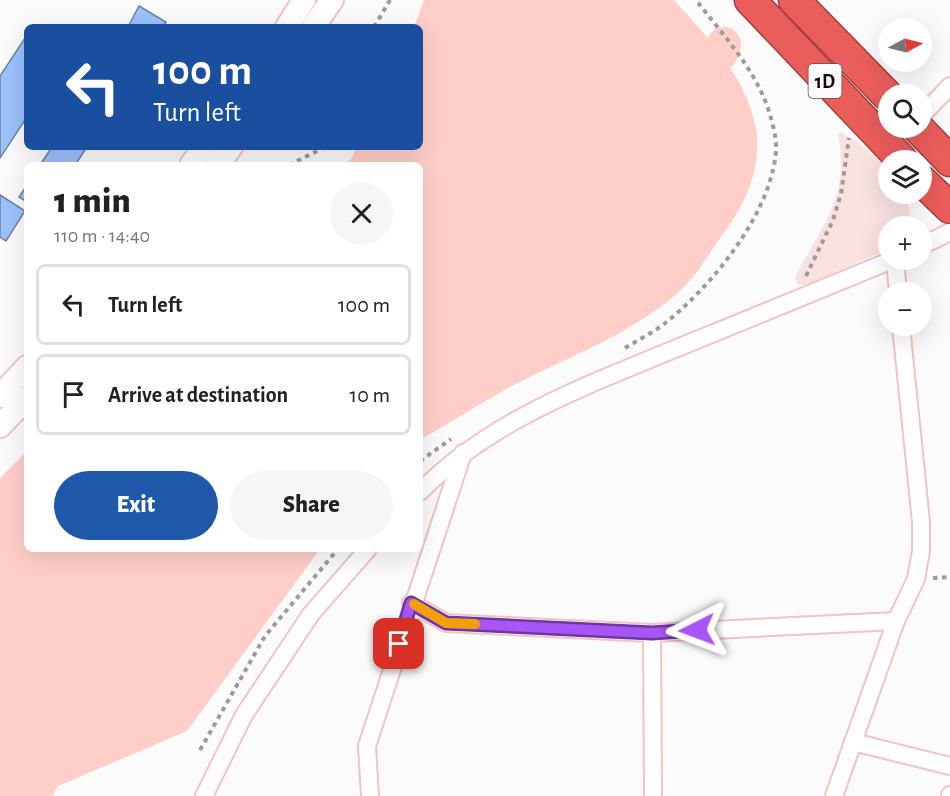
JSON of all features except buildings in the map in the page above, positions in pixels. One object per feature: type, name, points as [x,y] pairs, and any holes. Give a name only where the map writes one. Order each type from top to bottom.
[{"type":"highway","name":"1D","points":[[750,0],[855,114],[892,150]]},
{"type":"highway","name":"1D","points":[[794,0],[878,86]]},
{"type":"highway","points":[[928,138],[950,161]]},
{"type":"highway","points":[[932,191],[950,208]]},
{"type":"street","points":[[289,24],[304,0]]},
{"type":"street","points":[[316,24],[332,0]]},
{"type":"street","points":[[932,105],[950,86]]},
{"type":"street","points":[[932,241],[950,232]]},
{"type":"street","points":[[423,489],[463,452],[484,437],[567,393],[878,266]]},
{"type":"street","points":[[834,796],[896,621],[916,579],[921,550],[921,522],[902,336]]},
{"type":"street","points":[[0,396],[24,370]]},
{"type":"street","points":[[0,426],[24,401]]},
{"type":"street","points":[[370,796],[366,746],[411,603],[463,452]]},
{"type":"street","points":[[204,796],[244,715],[311,614],[365,552]]},
{"type":"street","points":[[411,603],[446,623],[652,633],[896,621]]},
{"type":"street","points":[[652,633],[653,796]]},
{"type":"street","points":[[853,742],[950,766]]},
{"type":"path","points":[[377,24],[390,0]]},
{"type":"path","points":[[624,350],[664,324],[700,290],[755,216],[770,184],[777,149],[770,113],[747,68],[696,0]]},
{"type":"path","points":[[800,298],[803,281],[833,220],[841,194],[855,114]]},
{"type":"path","points":[[295,162],[319,150]]},
{"type":"path","points":[[423,459],[458,434]]},
{"type":"path","points":[[200,750],[265,636],[335,552]]},
{"type":"shaded area","points":[[424,0],[674,0],[712,43],[735,75],[751,110],[757,143],[754,171],[739,210],[701,266],[686,285],[667,302],[624,330],[510,387],[423,438],[423,162],[347,162],[356,150],[423,150],[423,24],[415,24]]},
{"type":"shaded area","points":[[840,132],[857,141],[878,159],[878,204],[907,204],[910,216],[878,216],[878,254],[809,284],[798,285],[795,277],[823,227],[837,193],[841,156],[838,135]]},
{"type":"shaded area","points":[[24,454],[24,552],[318,552],[187,731],[58,786],[52,796],[0,796],[0,478]]},
{"type":"waterway","points":[[721,53],[724,44]]},
{"type":"slow traffic","points":[[414,604],[446,623],[475,624]]},
{"type":"route","points":[[399,644],[411,603],[446,623],[652,633],[697,630]]}]
